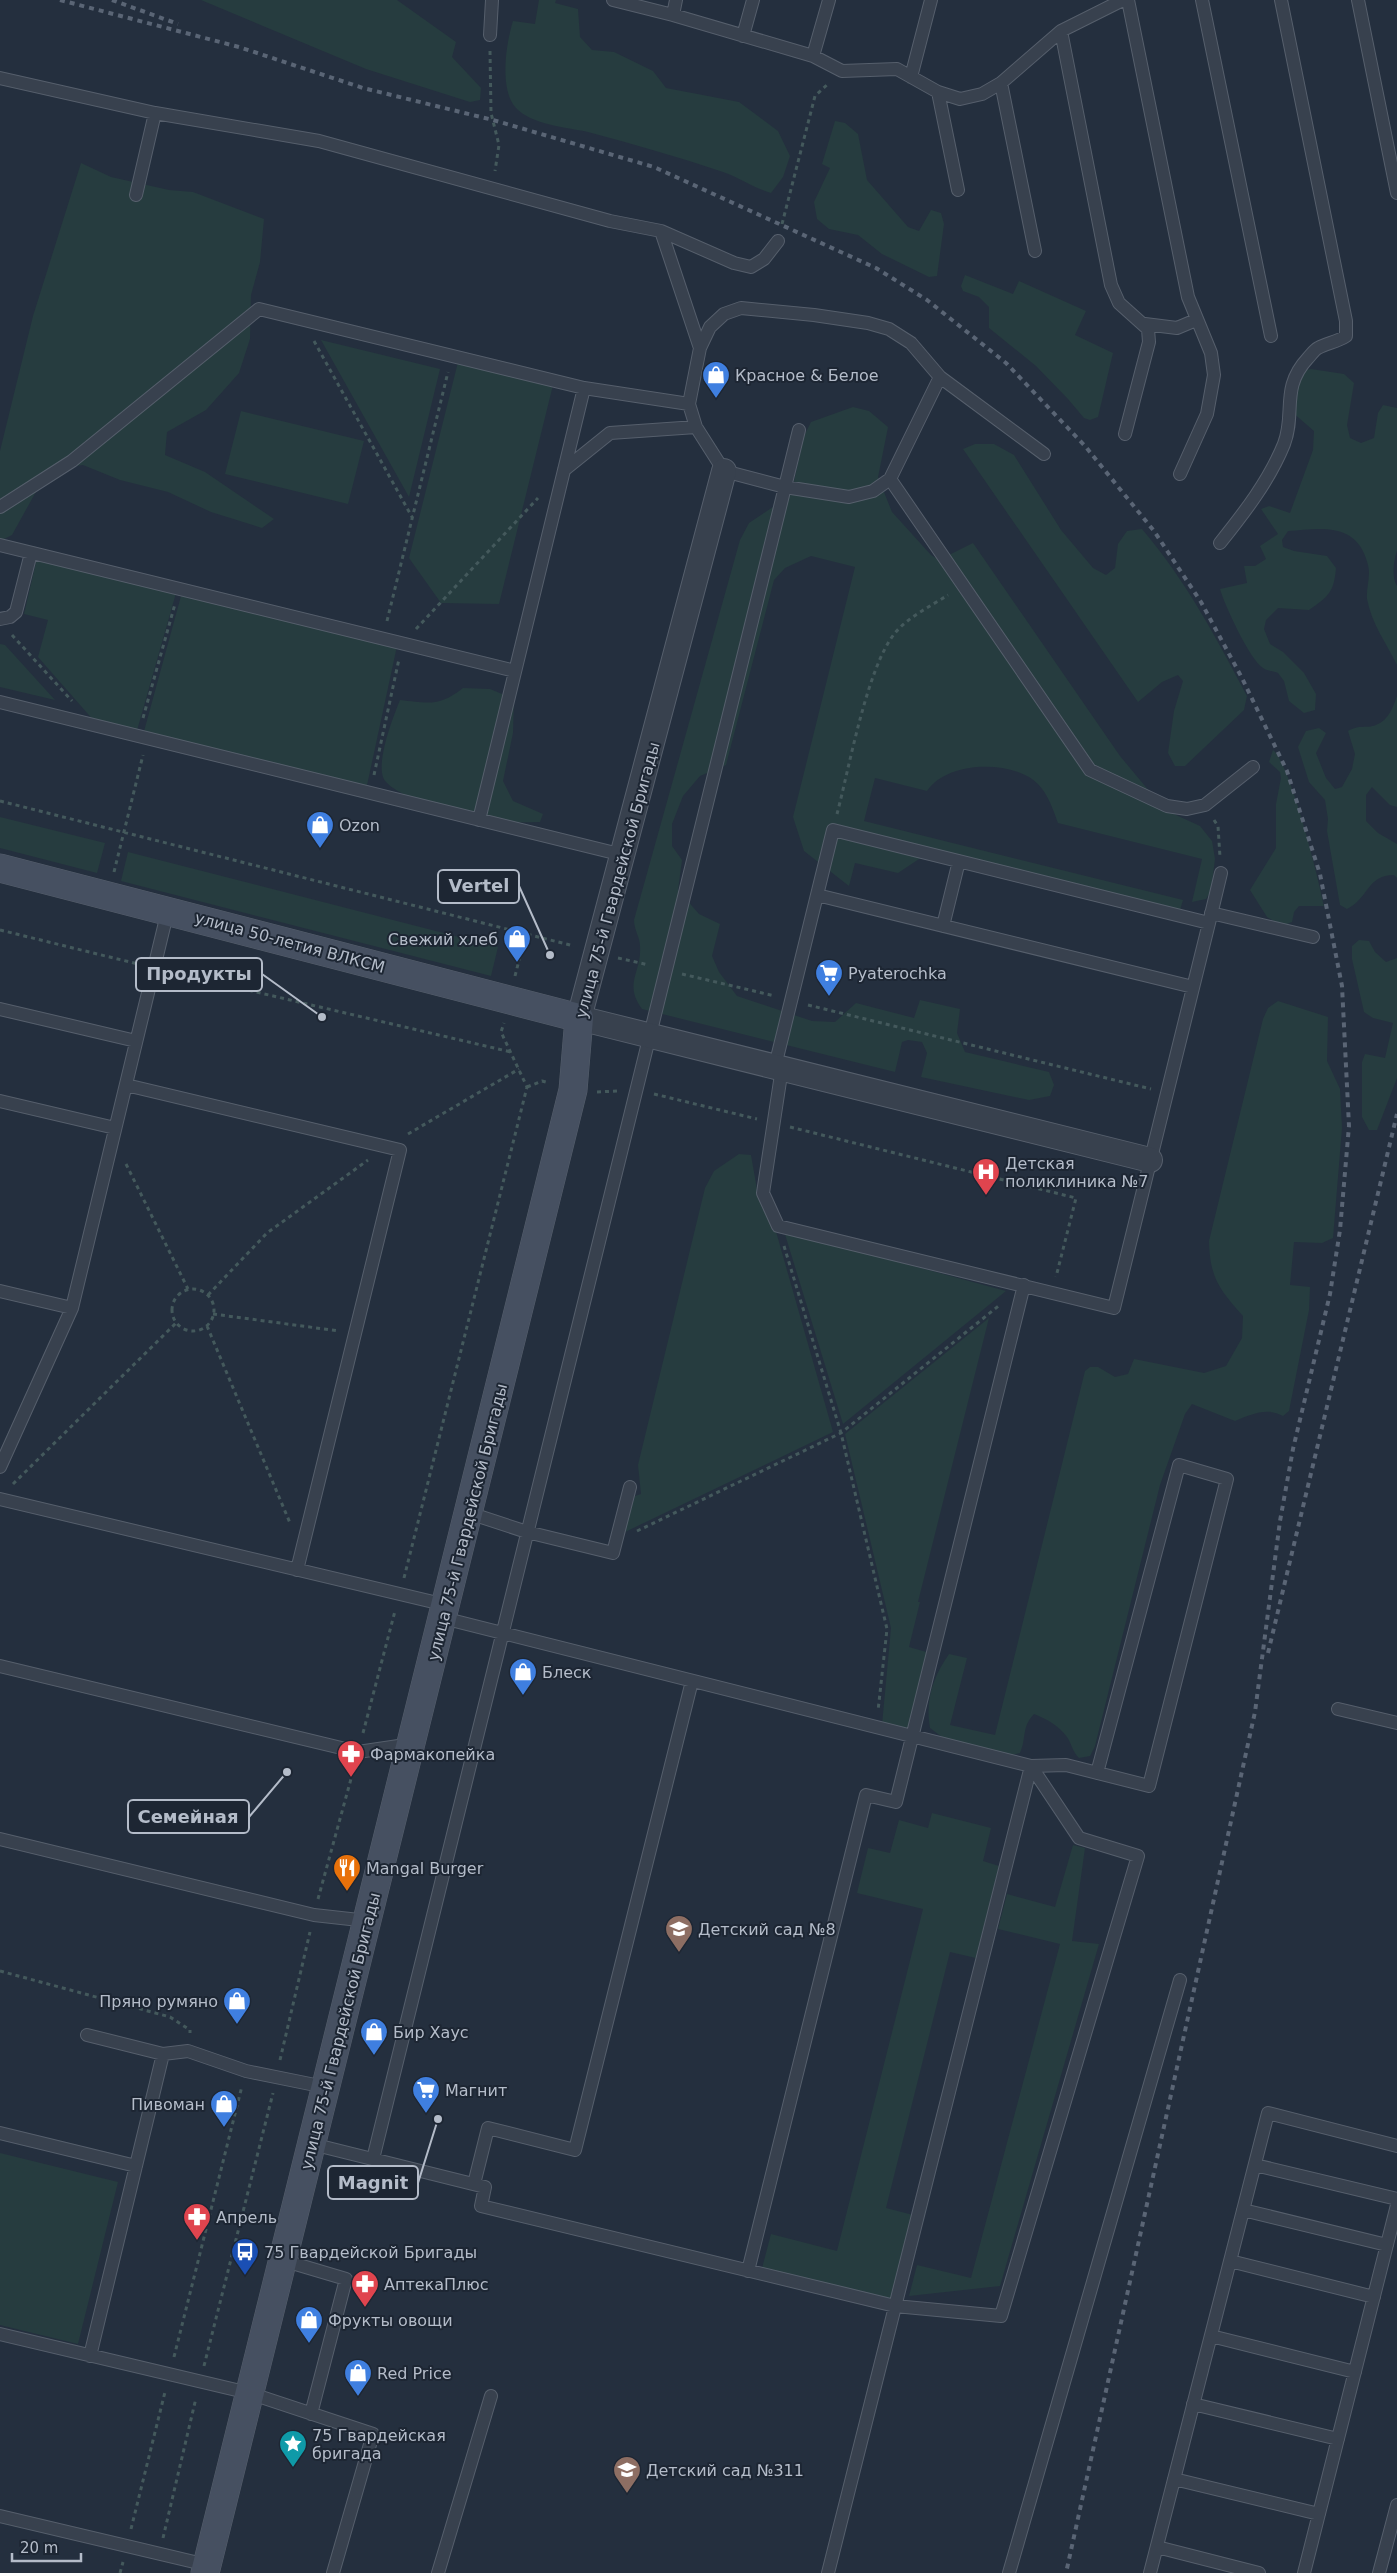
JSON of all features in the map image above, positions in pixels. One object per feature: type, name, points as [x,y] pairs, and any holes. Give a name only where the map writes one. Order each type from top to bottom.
[{"type":"main road","name":"улица 50-летия ВЛКСМ","points":[[0,868],[579,1018]]},
{"type":"main road","name":"улица 75-й Гвардейской Бригады","points":[[206,2569],[573,1090],[579,1018]]},
{"type":"street","name":"улица 75-й Гвардейской Бригады","points":[[579,1018],[724,471]]},
{"type":"street","points":[[579,1018],[1150,1160]]},
{"type":"lane","points":[[490,35],[492,0]]},
{"type":"lane","points":[[613,0],[813,56],[842,70],[897,69],[938,92],[960,99],[982,94],[1000,83],[1061,31],[1123,0]]},
{"type":"lane","points":[[672,15],[676,0]]},
{"type":"lane","points":[[743,36],[753,0]]},
{"type":"lane","points":[[813,56],[828,0]]},
{"type":"lane","points":[[911,77],[931,0]]},
{"type":"lane","points":[[1128,0],[1188,298],[1211,353],[1214,375],[1207,414],[1180,474]]},
{"type":"lane","points":[[1202,0],[1271,336]]},
{"type":"lane","points":[[1220,543],[1252,502],[1284,443],[1288,418],[1288,396],[1298,368],[1317,348],[1337,342],[1346,336],[1346,321],[1281,0]]},
{"type":"lane","points":[[1358,0],[1397,193]]},
{"type":"lane","points":[[1061,31],[1111,284],[1119,303],[1145,324],[1148,329],[1149,342],[1125,434]]},
{"type":"lane","points":[[0,78],[155,113],[319,141],[610,221],[661,231],[734,263],[751,267],[764,259],[778,241]]},
{"type":"lane","points":[[1000,83],[1035,251]]},
{"type":"lane","points":[[938,92],[958,190]]},
{"type":"lane","points":[[136,195],[155,113]]},
{"type":"lane","points":[[661,231],[700,348]]},
{"type":"lane","points":[[940,377],[890,479],[873,491],[849,497],[785,487],[724,471],[696,428],[689,404],[700,348],[710,327],[724,314],[741,308],[795,313],[889,329],[910,343],[940,377],[1044,454]]},
{"type":"lane","points":[[0,507],[72,461],[259,309],[584,388],[689,404]]},
{"type":"lane","points":[[1145,324],[1177,328],[1196,320]]},
{"type":"lane","points":[[479,820],[584,388]]},
{"type":"lane","points":[[564,470],[610,433],[696,428]]},
{"type":"lane","points":[[373,2158],[799,430]]},
{"type":"lane","points":[[890,479],[1090,770],[1167,806],[1187,809],[1205,806],[1253,767]]},
{"type":"lane","points":[[0,545],[515,671]]},
{"type":"lane","points":[[3,624],[16,612],[31,553]]},
{"type":"lane","points":[[0,702],[623,855]]},
{"type":"lane","points":[[1221,873],[1210,918],[1167,1093],[1150,1160],[1114,1308],[778,1226],[763,1193],[773,1123],[778,1067],[791,1000],[833,830],[959,861],[1210,918],[1313,937]]},
{"type":"lane","points":[[944,926],[959,861]]},
{"type":"lane","points":[[817,895],[1193,987]]},
{"type":"lane","points":[[0,1467],[72,1308],[168,910]]},
{"type":"lane","points":[[0,1009],[136,1042]]},
{"type":"lane","points":[[126,1085],[400,1150],[297,1570]]},
{"type":"lane","points":[[0,1101],[114,1133]]},
{"type":"lane","points":[[748,2271],[866,1795],[896,1802],[1024,1285]]},
{"type":"lane","points":[[0,1291],[72,1308]]},
{"type":"lane","points":[[4,1494],[400,1595],[502,1633],[1031,1766],[1066,1765],[1097,1773],[1149,1786],[1227,1479],[1179,1465],[1097,1773]]},
{"type":"lane","points":[[468,1513],[527,1532],[613,1553],[630,1487]]},
{"type":"lane","points":[[0,1666],[358,1752],[412,1744]]},
{"type":"lane","points":[[474,2184],[488,2128],[575,2150],[692,1681]]},
{"type":"lane","points":[[1338,1709],[1397,1723]]},
{"type":"lane","points":[[828,2573],[1031,1766]]},
{"type":"lane","points":[[312,2144],[486,2187],[481,2206],[895,2306],[1002,2316],[1138,1856],[1079,1838],[1031,1766]]},
{"type":"lane","points":[[0,1840],[314,1915],[368,1921]]},
{"type":"lane","points":[[1009,2573],[1180,1980]]},
{"type":"lane","points":[[87,2034],[163,2054],[188,2051],[246,2071],[325,2087]]},
{"type":"lane","points":[[90,2356],[163,2054]]},
{"type":"lane","points":[[1150,2573],[1268,2113],[1397,2146]]},
{"type":"lane","points":[[0,2133],[136,2166]]},
{"type":"lane","points":[[1255,2165],[1397,2199]]},
{"type":"lane","points":[[1304,2573],[1397,2205]]},
{"type":"lane","points":[[1243,2210],[1387,2246]]},
{"type":"lane","points":[[282,2260],[346,2279],[311,2414]]},
{"type":"lane","points":[[1230,2261],[1374,2297]]},
{"type":"lane","points":[[0,2334],[249,2393],[372,2434],[333,2573]]},
{"type":"lane","points":[[1211,2336],[1355,2372]]},
{"type":"lane","points":[[438,2573],[491,2396]]},
{"type":"lane","points":[[1193,2404],[1338,2439]]},
{"type":"lane","points":[[1174,2479],[1319,2514]]},
{"type":"lane","points":[[1379,2573],[1397,2505]]},
{"type":"lane","points":[[0,2516],[160,2554],[206,2569]]},
{"type":"lane","points":[[1157,2547],[1259,2573]]},
{"type":"path","points":[[490,35],[491,113],[499,145],[498,161],[490,188]]},
{"type":"path","points":[[778,241],[815,96],[842,70]]},
{"type":"path","points":[[302,319],[412,517]]},
{"type":"path","points":[[382,639],[452,356]]},
{"type":"path","points":[[370,793],[402,644],[564,470]]},
{"type":"path","points":[[833,830],[868,697],[888,644],[896,632],[906,623],[962,584]]},
{"type":"path","points":[[109,895],[124,832],[142,737],[180,589]]},
{"type":"path","points":[[3,624],[94,725]]},
{"type":"path","points":[[0,801],[526,933],[597,953],[1167,1093]]},
{"type":"path","points":[[1205,806],[1218,826],[1221,873]]},
{"type":"path","points":[[0,930],[511,1052]]},
{"type":"path","points":[[510,999],[526,933]]},
{"type":"path","points":[[160,2554],[314,1915],[400,1595],[526,1087],[506,1040]]},
{"type":"path","points":[[208,1295],[267,1233],[386,1147],[519,1069]]},
{"type":"path","points":[[573,1090],[584,1093],[636,1090],[1076,1198],[1052,1293]]},
{"type":"path","points":[[114,1133],[188,1289]]},
{"type":"path","points":[[778,1226],[840,1433],[887,1629],[877,1727]]},
{"type":"path","points":[[616,1541],[840,1433],[1024,1285]]},
{"type":"path","points":[[188,1289],[202,1290],[212,1300],[214,1314],[207,1326],[194,1331],[181,1328],[176,1323],[172,1310],[172,1303],[181,1292],[188,1289]]},
{"type":"path","points":[[214,1314],[354,1334]]},
{"type":"path","points":[[4,1494],[176,1323]]},
{"type":"path","points":[[207,1326],[302,1552]]},
{"type":"path","points":[[0,1971],[170,2017],[190,2030],[188,2051]]},
{"type":"path","points":[[120,2573],[246,2071]]},
{"type":"green space","points":[[201,0],[397,0],[456,42],[452,57],[481,88],[480,100],[470,102],[366,69]]},
{"type":"green space","points":[[539,0],[556,0],[555,3],[578,9],[580,37],[592,50],[614,52],[653,71],[666,88],[739,102],[778,131],[790,156],[783,177],[771,193],[706,166],[588,132],[540,122],[523,114],[516,108],[507,90],[506,53],[513,21],[535,24]]},
{"type":"green space","points":[[835,121],[845,123],[858,134],[867,180],[908,227],[919,231],[931,210],[941,213],[944,224],[937,276],[929,277],[882,254],[858,235],[829,229],[817,219],[814,202],[830,168],[822,164]]},
{"type":"green space","points":[[81,163],[111,177],[169,190],[193,192],[264,219],[260,262],[251,295],[250,339],[239,373],[206,410],[167,432],[165,455],[205,472],[274,519],[262,528],[211,512],[168,492],[120,480],[83,465],[48,470],[12,535],[0,541],[0,451],[33,316]]},
{"type":"green space","points":[[965,275],[1013,294],[1019,281],[1086,311],[1075,335],[1113,353],[1098,417],[1090,420],[1084,418],[1036,366],[989,328],[989,307],[979,297],[963,291],[961,286]]},
{"type":"green space","points":[[321,340],[440,369],[409,497]]},
{"type":"green space","points":[[458,362],[553,385],[499,604],[441,603],[409,558]]},
{"type":"green space","points":[[1311,369],[1344,374],[1354,383],[1347,425],[1350,438],[1361,443],[1374,438],[1378,413],[1383,405],[1397,408],[1397,551],[1394,573],[1397,586],[1397,665],[1369,608],[1367,599],[1368,565],[1363,551],[1356,541],[1337,531],[1326,529],[1288,531],[1282,540],[1283,547],[1294,551],[1327,556],[1336,568],[1334,583],[1326,597],[1309,610],[1278,608],[1266,620],[1264,629],[1270,644],[1283,652],[1304,673],[1316,694],[1315,710],[1304,713],[1289,701],[1284,681],[1278,673],[1263,668],[1251,654],[1232,618],[1220,589],[1247,583],[1244,566],[1255,566],[1266,559],[1260,546],[1278,534],[1261,509],[1269,506],[1290,513],[1313,450],[1314,431],[1292,412],[1301,371]]},
{"type":"green space","points":[[853,407],[869,411],[888,427],[878,477],[892,512],[931,555],[939,560],[973,543],[1120,756],[1150,792],[1176,815],[1200,826],[1212,841],[1215,859],[1211,891],[1206,899],[1192,902],[1202,859],[1058,823],[1047,796],[1039,785],[1027,776],[1002,768],[974,767],[960,770],[936,782],[927,791],[875,778],[864,821],[1183,900],[1180,910],[922,857],[898,873],[855,863],[849,886],[804,851],[793,817],[855,567],[811,556],[785,568],[774,580],[726,765],[700,776],[683,796],[672,824],[672,846],[682,860],[678,890],[699,914],[720,924],[712,956],[719,972],[737,996],[812,1021],[835,1022],[856,1003],[914,1018],[920,1000],[960,1009],[957,1033],[965,1052],[1049,1072],[1054,1085],[1050,1096],[1029,1100],[921,1077],[927,1053],[922,1042],[908,1040],[902,1042],[895,1072],[642,1009],[634,992],[640,946],[634,920],[740,540],[749,523],[791,495],[804,436],[811,422]]},
{"type":"green space","points":[[241,411],[364,441],[348,504],[225,474]]},
{"type":"green space","points":[[975,444],[994,444],[1014,455],[1061,530],[1093,568],[1106,575],[1115,568],[1118,544],[1127,531],[1142,529],[1187,589],[1247,696],[1244,710],[1185,766],[1175,766],[1168,753],[1174,711],[1183,681],[1178,675],[1162,682],[1138,702],[963,449]]},
{"type":"green space","points":[[37,558],[176,593],[136,734],[95,722],[38,657],[48,620],[24,614]]},
{"type":"green space","points":[[181,596],[397,646],[366,790],[143,735]]},
{"type":"green space","points":[[0,644],[5,645],[55,700],[0,687]]},
{"type":"green space","points":[[463,688],[490,689],[514,699],[513,733],[503,781],[513,801],[543,814],[540,822],[494,821],[433,806],[400,792],[389,785],[383,777],[382,760],[384,749],[400,700],[426,703],[440,701]]},
{"type":"green space","points":[[1397,696],[1397,807],[1390,805],[1372,787],[1366,795],[1366,821],[1378,833],[1397,844],[1397,878],[1394,875],[1378,879],[1360,899],[1347,909],[1340,905],[1327,831],[1328,819],[1325,800],[1309,782],[1298,747],[1306,731],[1319,728],[1326,733],[1316,753],[1326,778],[1335,789],[1342,787],[1352,769],[1355,754],[1348,731],[1380,723],[1390,713]]},
{"type":"green space","points":[[1273,750],[1280,759],[1295,798],[1324,906],[1299,906],[1294,912],[1292,922],[1282,926],[1267,917],[1250,890],[1276,848],[1276,804],[1281,778],[1280,772],[1269,762]]},
{"type":"green space","points":[[0,817],[105,843],[97,873],[0,848]]},
{"type":"green space","points":[[128,852],[498,947],[491,976],[121,881]]},
{"type":"green space","points":[[1359,940],[1369,941],[1375,952],[1386,962],[1397,958],[1397,1078],[1377,1130],[1369,1130],[1362,1117],[1362,1062],[1365,1054],[1385,1058],[1393,1023],[1373,1018],[1364,1012],[1352,959],[1352,946]]},
{"type":"green space","points":[[1278,1001],[1328,1017],[1327,1061],[1340,1089],[1342,1128],[1333,1238],[1322,1243],[1294,1242],[1290,1285],[1310,1287],[1309,1310],[1289,1411],[1283,1416],[1271,1412],[1259,1412],[1235,1421],[1192,1404],[1185,1414],[1160,1485],[1095,1746],[1090,1756],[1079,1758],[1060,1729],[1034,1714],[1027,1724],[1020,1753],[1008,1756],[946,1740],[930,1728],[929,1708],[935,1680],[949,1654],[967,1658],[950,1725],[995,1735],[1085,1371],[1090,1367],[1098,1367],[1115,1377],[1128,1374],[1134,1359],[1204,1373],[1226,1366],[1242,1338],[1243,1316],[1217,1282],[1211,1265],[1209,1241],[1263,1019],[1268,1008]]},
{"type":"green space","points":[[739,1154],[751,1155],[758,1195],[775,1228],[833,1432],[623,1533],[635,1496],[641,1494],[638,1465],[705,1188],[714,1171]]},
{"type":"green space","points":[[784,1231],[1006,1291],[843,1424]]},
{"type":"green space","points":[[989,1318],[918,1602],[920,1602],[909,1647],[930,1653],[910,1732],[882,1725],[891,1628],[845,1434]]},
{"type":"green space","points":[[932,1813],[991,1828],[983,1861],[999,1866],[976,1958],[950,1952],[886,2208],[917,2216],[894,2305],[761,2272],[771,2234],[837,2251],[923,1909],[857,1893],[868,1848],[890,1853],[899,1820],[928,1828]]},
{"type":"green space","points":[[1073,1845],[1085,1848],[1072,1941],[1099,1944],[1000,2286],[909,2296],[917,2265],[971,2278],[1060,1944],[998,1929],[1007,1894],[1055,1907]]},
{"type":"green space","points":[[0,2153],[118,2182],[78,2344],[0,2325]]},
{"type":"railway","points":[[60,0],[239,47],[363,88],[493,120],[654,167],[876,268],[927,300],[1006,363],[1085,446],[1154,531],[1201,602],[1242,678],[1287,771],[1320,874],[1342,986],[1349,1126],[1340,1230],[1330,1294],[1293,1449],[1280,1521],[1255,1712],[1066,2573]]},
{"type":"railway","points":[[112,0],[178,24]]},
{"type":"railway","points":[[1268,1653],[1397,1114]]},
{"type":"place","name":"Красное & Белое","points":[[716,399]]},
{"type":"place","name":"Ozon","points":[[320,849]]},
{"type":"place","name":"Vertel","points":[[550,955]]},
{"type":"place","name":"Свежий хлеб","points":[[517,963]]},
{"type":"place","name":"Pyaterochka","points":[[829,997]]},
{"type":"place","name":"Продукты","points":[[322,1017]]},
{"type":"place","name":"Детская поликлиника №7","points":[[986,1196]]},
{"type":"place","name":"Блеск","points":[[523,1696]]},
{"type":"place","name":"Семейная","points":[[287,1772]]},
{"type":"place","name":"Фармакопейка","points":[[351,1778]]},
{"type":"place","name":"Mangal Burger","points":[[347,1892]]},
{"type":"place","name":"Детский сад №8","points":[[679,1953]]},
{"type":"place","name":"Пряно румяно","points":[[237,2025]]},
{"type":"place","name":"Бир Хаус","points":[[374,2056]]},
{"type":"place","name":"Магнит","points":[[426,2114]]},
{"type":"place","name":"Magnit","points":[[438,2119]]},
{"type":"place","name":"Пивоман","points":[[224,2128]]},
{"type":"place","name":"Апрель","points":[[197,2241]]},
{"type":"place","name":"75 Гвардейской Бригады","points":[[245,2276]]},
{"type":"place","name":"АптекаПлюс","points":[[365,2308]]},
{"type":"place","name":"Фрукты овощи","points":[[309,2344]]},
{"type":"place","name":"Red Price","points":[[358,2397]]},
{"type":"place","name":"75 Гвардейская бригада","points":[[293,2468]]},
{"type":"place","name":"Детский сад №311","points":[[627,2494]]}]
